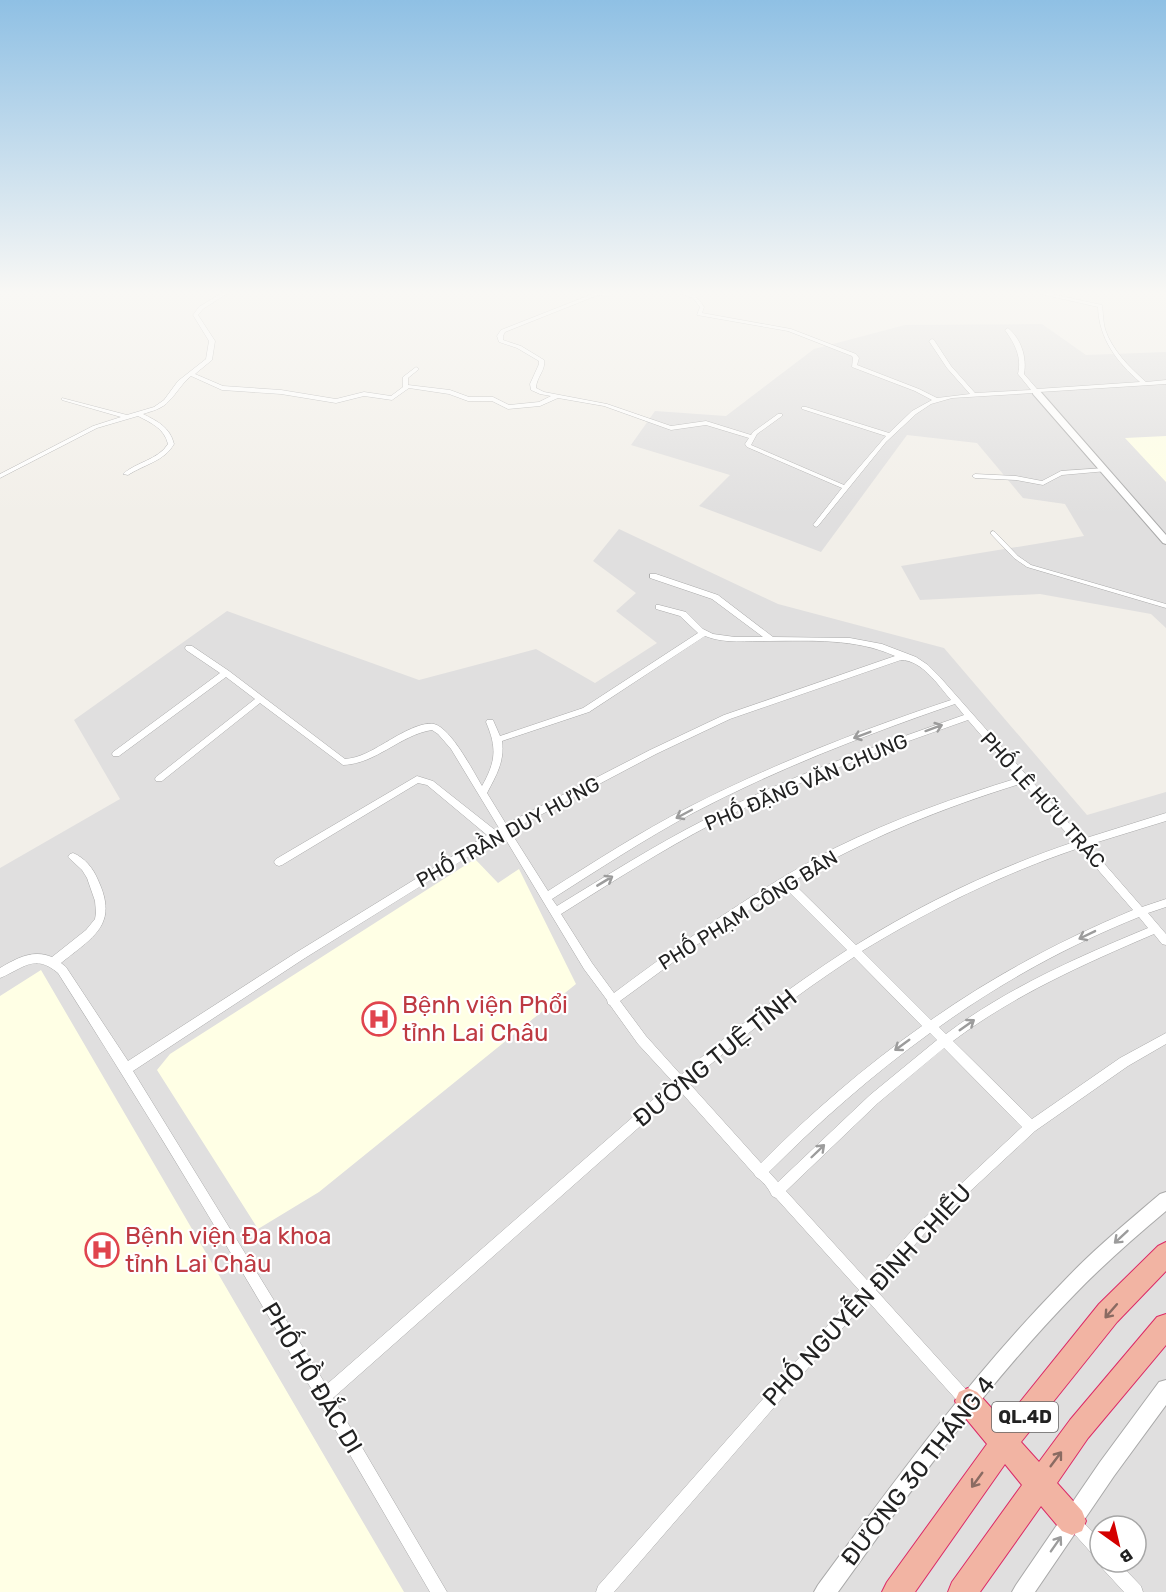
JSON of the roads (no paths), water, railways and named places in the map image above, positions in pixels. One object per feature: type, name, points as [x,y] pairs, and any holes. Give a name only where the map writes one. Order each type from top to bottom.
[{"type":"highway","name":"QL.4D","points":[[897,1592],[1004,1443],[1108,1313],[1166,1254]]},
{"type":"highway","name":"QL.4D","points":[[962,1592],[1038,1483],[1079,1429],[1166,1326]]},
{"type":"highway","points":[[968,1401],[1072,1521]]},
{"type":"street","points":[[0,476],[85,432],[162,405],[180,382],[202,365]]},
{"type":"street","points":[[541,365],[532,388],[539,392],[605,405],[671,428],[702,422],[751,437]]},
{"type":"street","points":[[855,365],[936,400]]},
{"type":"street","points":[[948,365],[974,395]]},
{"type":"street","points":[[1024,365],[1021,374],[1166,541]]},
{"type":"street","points":[[1125,365],[1145,384]]},
{"type":"street","points":[[407,386],[404,382],[405,378],[416,369]]},
{"type":"street","points":[[191,374],[222,388],[273,391],[333,401],[364,394],[392,398],[407,386],[447,391],[468,399],[493,399],[508,407],[540,404],[557,396]]},
{"type":"street","points":[[816,525],[890,435],[915,411],[936,400],[974,395],[1166,382]]},
{"type":"street","points":[[64,399],[127,417]]},
{"type":"street","points":[[804,408],[890,435]]},
{"type":"street","points":[[126,474],[136,466],[166,452],[171,444],[170,435],[165,430],[139,414]]},
{"type":"street","points":[[780,415],[751,437],[748,444],[752,449],[846,488]]},
{"type":"street","points":[[975,476],[1016,478],[1043,483],[1061,473],[1105,470]]},
{"type":"street","points":[[993,533],[1016,557],[1029,566],[1166,606]]},
{"type":"street","points":[[653,576],[715,597],[771,639]]},
{"type":"street","points":[[659,607],[688,616],[704,633],[735,639],[850,640],[882,647],[905,657]]},
{"type":"street","points":[[499,740],[586,710],[704,633]]},
{"type":"street","points":[[189,648],[226,673],[338,759],[347,763],[421,729],[433,727],[441,732],[454,747],[482,795],[500,833],[547,897],[612,1001],[642,1040],[776,1192],[968,1401]]},
{"type":"street","name":"PHỐ LÊ HỮU TRÁC","points":[[905,657],[917,662],[956,701],[1082,842],[1166,941]]},
{"type":"street","name":"PHỐ TRẦN DUY HƯNG","points":[[126,1069],[301,955],[500,833],[653,752],[727,717],[872,665],[905,657]]},
{"type":"street","points":[[116,754],[226,673]]},
{"type":"street","points":[[159,779],[260,699]]},
{"type":"street","name":"PHỐ ĐẶNG VĂN CHUNG","points":[[547,897],[670,821],[758,777],[833,746],[956,701]]},
{"type":"street","name":"PHỐ ĐẶNG VĂN CHUNG","points":[[556,912],[681,837],[772,792],[891,744],[969,716]]},
{"type":"street","points":[[482,795],[499,759],[499,740],[490,723]]},
{"type":"street","points":[[758,777],[772,792]]},
{"type":"street","points":[[279,862],[417,779],[430,783],[500,833]]},
{"type":"street","name":"PHỐ PHẠM CÔNG BÂN","points":[[612,1001],[673,955],[785,881],[839,852],[924,813],[1025,779]]},
{"type":"street","name":"ĐƯỜNG TUỆ TĨNH","points":[[324,1396],[679,1082],[764,1013],[855,950],[955,894],[992,877],[1082,842],[1166,817]]},
{"type":"street","points":[[0,973],[33,958],[49,959],[94,928],[101,918],[101,905],[90,872],[83,863],[73,857]]},
{"type":"street","points":[[785,881],[1031,1127]]},
{"type":"street","points":[[760,1173],[799,1132],[840,1096],[930,1025],[1042,958],[1140,911],[1166,903]]},
{"type":"street","points":[[776,1192],[900,1076],[945,1041],[1022,993],[1111,948],[1156,929]]},
{"type":"street","name":"PHỐ HỒ ĐẮC DI","points":[[49,959],[62,970],[126,1069],[324,1396],[439,1592]]},
{"type":"street","name":"PHỐ NGUYỄN ĐÌNH CHIỂU","points":[[604,1592],[920,1230],[1031,1127],[1124,1062],[1166,1038]]},
{"type":"street","name":"ĐƯỜNG 30 THÁNG 4","points":[[825,1592],[968,1401],[1016,1345],[1092,1264],[1132,1227],[1166,1200]]},
{"type":"street","points":[[1023,1592],[1120,1451],[1166,1389]]},
{"type":"street","points":[[1072,1521],[1088,1539]]},
{"type":"street","points":[[1119,1574],[1135,1592]]},
{"type":"place","name":"Bệnh viện Phổi tỉnh Lai Châu","points":[[379,1019]]},
{"type":"place","name":"Bệnh viện Đa khoa tỉnh Lai Châu","points":[[102,1250]]}]
